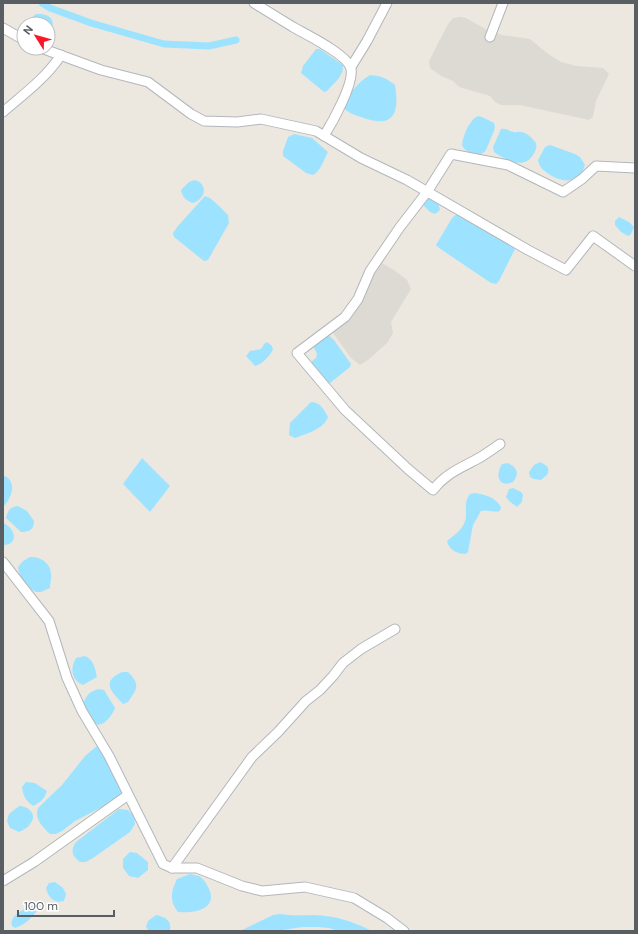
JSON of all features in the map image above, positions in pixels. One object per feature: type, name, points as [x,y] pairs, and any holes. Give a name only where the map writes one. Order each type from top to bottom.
[{"type":"street","points":[[254,3],[294,28],[314,38],[344,58],[351,67],[352,75],[349,84],[338,110],[324,136]]},
{"type":"street","points":[[351,67],[387,3]]},
{"type":"street","points":[[490,37],[503,3]]},
{"type":"street","points":[[3,28],[16,35]]},
{"type":"street","points":[[56,53],[101,70],[148,82],[191,114],[204,121],[237,122],[261,119],[311,130],[361,158],[403,178],[528,250],[566,270],[593,236],[635,266]]},
{"type":"street","points":[[3,112],[53,68],[61,55]]},
{"type":"street","points":[[500,444],[480,458],[458,468],[439,483],[433,490],[408,469],[345,410],[298,353],[345,316],[358,299],[370,271],[413,208],[427,192],[451,154],[508,165],[562,192],[582,179],[596,166],[635,168]]},
{"type":"street","points":[[3,562],[49,621],[67,678],[82,711],[109,756],[163,864],[172,868],[197,868],[242,886],[262,891],[305,888],[354,898],[388,918],[404,931]]},
{"type":"street","points":[[172,868],[252,757],[278,732],[306,701],[320,690],[343,663],[361,649],[395,629]]},
{"type":"street","points":[[3,881],[34,862],[128,795]]},
{"type":"shaded area","points":[[453,18],[466,18],[487,30],[502,35],[530,39],[561,62],[577,66],[603,68],[609,74],[596,101],[593,117],[589,120],[520,105],[501,105],[495,102],[490,96],[459,87],[453,81],[441,76],[430,68],[429,61],[448,24]]},
{"type":"shaded area","points":[[380,262],[407,280],[411,289],[391,322],[393,333],[388,342],[368,360],[360,365],[351,358],[331,330],[369,281]]},
{"type":"water","points":[[36,14],[42,14],[48,16],[34,16]]},
{"type":"water","points":[[316,49],[320,49],[343,65],[342,73],[338,79],[327,91],[324,92],[301,73],[303,66]]},
{"type":"water","points":[[370,75],[384,78],[395,85],[395,111],[392,117],[387,120],[372,120],[358,116],[348,112],[342,106],[354,89]]},
{"type":"water","points":[[478,116],[494,123],[495,127],[486,150],[480,154],[473,154],[466,150],[462,145],[467,129],[472,121]]},
{"type":"water","points":[[501,129],[525,133],[533,139],[536,143],[536,150],[529,160],[520,163],[515,162],[494,152],[493,147]]},
{"type":"water","points":[[294,134],[312,138],[328,152],[320,168],[313,175],[306,173],[283,156],[283,151],[288,137]]},
{"type":"water","points":[[550,145],[580,157],[585,165],[580,175],[567,181],[557,179],[543,170],[538,160],[545,147]]},
{"type":"water","points":[[195,180],[203,185],[204,193],[200,199],[192,203],[182,195],[181,190],[189,182]]},
{"type":"water","points":[[205,196],[210,198],[228,215],[229,223],[208,260],[204,261],[174,237],[173,233]]},
{"type":"water","points":[[429,197],[438,202],[440,210],[435,214],[430,212],[423,205]]},
{"type":"water","points":[[457,214],[516,247],[499,281],[496,284],[491,283],[436,245],[452,218]]},
{"type":"water","points":[[619,217],[629,222],[634,227],[631,234],[628,236],[621,232],[615,225],[615,221]]},
{"type":"water","points":[[327,334],[334,340],[351,364],[350,367],[330,383],[326,382],[312,364],[312,361],[316,358],[317,354],[313,346]]},
{"type":"water","points":[[267,342],[272,346],[273,350],[263,362],[255,366],[246,356],[250,351],[261,349]]},
{"type":"water","points":[[311,402],[317,403],[323,409],[328,417],[326,421],[319,428],[304,435],[295,438],[289,435],[290,423]]},
{"type":"water","points":[[142,458],[170,486],[150,512],[123,484]]},
{"type":"water","points":[[540,462],[548,468],[545,477],[541,480],[530,477],[529,472],[534,465]]},
{"type":"water","points":[[508,463],[514,467],[517,473],[513,482],[504,484],[498,476],[502,464]]},
{"type":"water","points":[[3,475],[11,481],[12,490],[9,499],[3,507]]},
{"type":"water","points":[[513,488],[521,492],[523,495],[522,502],[517,507],[506,497],[509,489]]},
{"type":"water","points":[[475,493],[486,495],[496,500],[501,507],[500,511],[481,511],[473,525],[468,552],[466,554],[460,553],[454,551],[447,541],[463,526],[466,517],[467,499],[470,494]]},
{"type":"water","points":[[18,506],[27,511],[34,521],[33,527],[29,531],[21,532],[6,518],[10,509]]},
{"type":"water","points":[[3,523],[11,529],[14,536],[12,542],[3,545]]},
{"type":"water","points":[[30,557],[41,559],[51,570],[50,588],[41,592],[36,592],[32,590],[20,577],[18,567],[23,561]]},
{"type":"water","points":[[85,656],[95,667],[97,677],[83,685],[76,680],[72,670],[76,658]]},
{"type":"water","points":[[122,672],[128,672],[135,680],[136,684],[134,694],[128,702],[123,704],[110,687],[111,680]]},
{"type":"water","points":[[99,689],[104,690],[115,708],[106,721],[98,725],[94,722],[83,705],[89,694]]},
{"type":"water","points":[[97,746],[100,746],[124,792],[106,805],[75,821],[62,831],[56,834],[50,834],[42,826],[38,819],[38,808],[62,785],[85,756]]},
{"type":"water","points":[[26,782],[35,783],[47,791],[42,800],[33,806],[23,793],[22,787]]},
{"type":"water","points":[[19,806],[29,809],[33,814],[33,817],[28,827],[19,832],[10,828],[7,821],[9,814]]},
{"type":"water","points":[[119,809],[128,810],[134,816],[135,824],[130,832],[86,862],[80,862],[75,858],[73,848],[76,842]]},
{"type":"water","points":[[130,852],[137,853],[148,862],[148,870],[138,878],[129,876],[123,868],[123,859]]},
{"type":"water","points":[[190,874],[199,876],[204,880],[211,893],[211,899],[209,904],[199,910],[192,912],[178,912],[172,900],[173,888],[177,879]]},
{"type":"water","points":[[55,882],[63,888],[66,894],[64,901],[55,901],[48,895],[46,888],[49,883]]},
{"type":"water","points":[[30,906],[35,906],[36,912],[32,917],[18,927],[15,928],[12,926],[15,916],[20,911]]},
{"type":"water","points":[[156,915],[168,920],[170,931],[149,931],[146,927],[148,921]]},
{"type":"water","points":[[273,915],[314,915],[337,918],[358,924],[372,931],[338,931],[329,928],[302,927],[277,931],[240,931]]},
{"type":"waterway","points":[[42,3],[50,8],[91,23],[164,44],[209,46],[236,40]]}]
